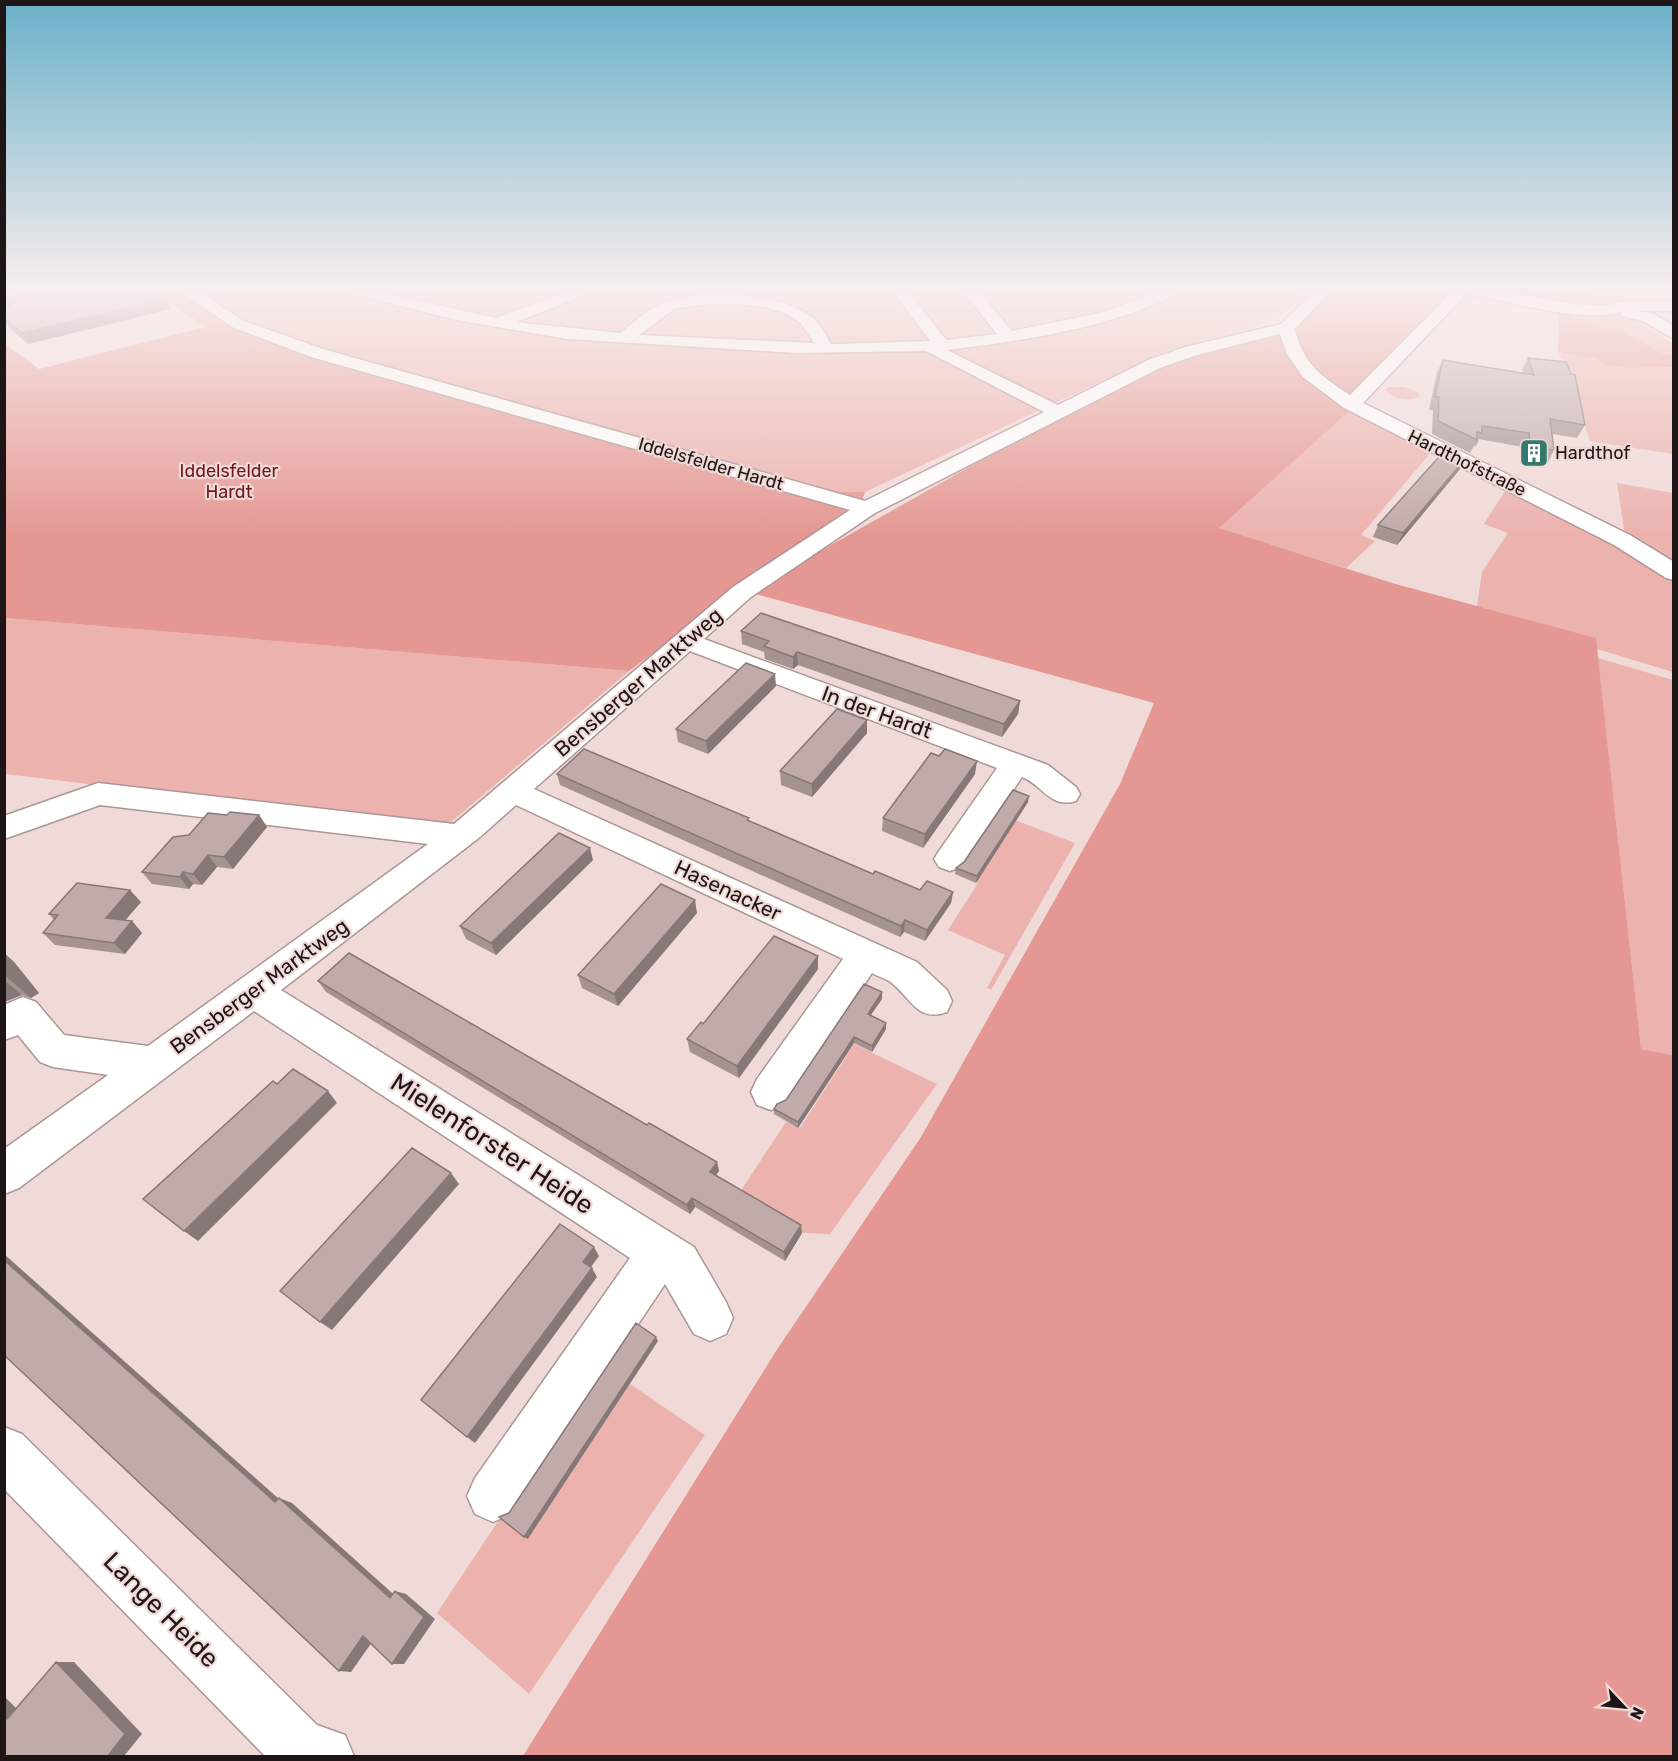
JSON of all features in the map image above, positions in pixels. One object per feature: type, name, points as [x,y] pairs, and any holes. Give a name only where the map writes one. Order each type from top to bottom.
[{"type":"street","name":"Iddelsfelder Hardt","points":[[382,371],[867,508]]},
{"type":"street","points":[[976,371],[1058,412]]},
{"type":"street","name":"Bensberger Marktweg","points":[[4,1174],[459,836],[514,792],[684,640],[742,592],[867,508],[1139,371]]},
{"type":"street","name":"Hardthofstraße","points":[[1307,371],[1352,404],[1622,540],[1674,573]]},
{"type":"street","points":[[1352,404],[1384,371]]},
{"type":"street","name":"In der Hardt","points":[[684,640],[1038,772],[1065,794]]},
{"type":"street","points":[[950,859],[1016,764]]},
{"type":"street","name":"Hasenacker","points":[[514,792],[904,972],[934,1001]]},
{"type":"street","points":[[4,828],[98,794],[459,836]]},
{"type":"street","points":[[771,1092],[866,954]]},
{"type":"street","name":"Mielenforster Heide","points":[[252,991],[678,1263],[710,1318]]},
{"type":"street","points":[[4,1024],[23,1013],[53,1050],[153,1064]]},
{"type":"street","points":[[493,1496],[661,1252]]},
{"type":"street","name":"Lange Heide","points":[[4,1452],[301,1751],[324,1756]]},
{"type":"shaded area","points":[[400,371],[1123,371],[865,492],[831,492]]},
{"type":"shaded area","points":[[1568,371],[1673,371],[1673,454],[1590,441]]},
{"type":"shaded area","points":[[1389,387],[1404,387],[1418,392],[1420,396],[1411,399],[1397,398],[1385,390]]},
{"type":"shaded area","points":[[1353,408],[1433,450],[1361,535],[1375,541],[1346,568],[1218,528]]},
{"type":"shaded area","points":[[1617,483],[1673,493],[1673,565],[1625,535]]},
{"type":"shaded area","points":[[1512,490],[1673,577],[1673,672],[1597,649],[1595,638],[1477,606],[1482,572],[1508,533],[1484,524],[1505,491]]},
{"type":"shaded area","points":[[5,618],[629,671],[445,827],[5,774]]},
{"type":"shaded area","points":[[1598,658],[1673,680],[1673,1055],[1641,1049]]},
{"type":"shaded area","points":[[1015,820],[1075,843],[991,990],[987,988],[1005,955],[948,930]]},
{"type":"shaded area","points":[[854,1044],[937,1084],[830,1234],[804,1233],[738,1195],[786,1122],[800,1128]]},
{"type":"shaded area","points":[[630,1384],[705,1435],[529,1694],[437,1613],[501,1517],[529,1538]]},
{"type":"green space","name":"Iddelsfelder Hardt","points":[[4,371],[400,371],[831,492],[865,492],[859,509],[739,590],[629,671],[5,618]]},
{"type":"green space","points":[[1151,371],[1301,371],[1353,408],[1219,528],[1392,583],[1596,638],[1641,1049],[1673,1055],[1673,1756],[523,1756],[778,1348],[921,1137],[1120,784],[1154,703],[748,592],[1063,414]]},
{"type":"green space","points":[[1378,371],[1356,394],[1348,394],[1312,372]]},
{"type":"building","points":[[1441,371],[1511,371],[1534,375],[1533,371],[1570,371],[1575,375],[1585,425],[1550,419],[1554,450],[1530,447],[1529,433],[1482,426],[1482,433],[1477,432],[1477,440],[1438,421],[1439,397],[1435,397]]},
{"type":"building","points":[[1446,449],[1465,459],[1403,533],[1378,525]]},
{"type":"building","points":[[761,613],[1020,701],[1004,724],[797,652],[793,657],[764,646],[769,641],[741,631]]},
{"type":"building","points":[[746,663],[775,674],[706,741],[676,729]]},
{"type":"building","points":[[837,709],[867,720],[812,784],[780,771]]},
{"type":"building","points":[[584,749],[749,818],[747,820],[873,874],[875,871],[920,890],[927,881],[953,892],[927,930],[905,920],[901,926],[557,774]]},
{"type":"building","points":[[945,749],[977,761],[925,834],[883,818],[931,753],[939,756]]},
{"type":"building","points":[[1013,790],[1029,796],[977,876],[956,868],[964,862]]},
{"type":"building","points":[[230,812],[259,815],[224,857],[208,855],[193,874],[183,872],[180,877],[142,872],[173,837],[189,835],[208,813],[227,815]]},
{"type":"building","points":[[559,833],[590,848],[491,943],[460,926]]},
{"type":"building","points":[[77,883],[130,890],[106,918],[132,921],[114,943],[43,933],[58,915],[49,914]]},
{"type":"building","points":[[661,884],[695,900],[614,994],[578,975]]},
{"type":"building","points":[[774,936],[818,956],[737,1066],[687,1039],[701,1022],[703,1024]]},
{"type":"building","points":[[349,953],[647,1125],[649,1123],[717,1162],[710,1172],[801,1225],[784,1252],[692,1198],[687,1205],[318,981]]},
{"type":"building","points":[[864,984],[882,992],[868,1014],[886,1023],[872,1046],[854,1037],[798,1122],[774,1109],[777,1104],[786,1100]]},
{"type":"building","points":[[293,1069],[328,1091],[184,1231],[143,1199],[273,1081],[277,1084]]},
{"type":"building","points":[[412,1148],[451,1173],[320,1322],[280,1291]]},
{"type":"building","points":[[560,1224],[594,1247],[583,1262],[592,1268],[467,1437],[421,1400]]},
{"type":"building","points":[[4,1260],[275,1502],[279,1498],[390,1598],[395,1591],[424,1617],[392,1664],[363,1636],[339,1671],[4,1355]]},
{"type":"building","points":[[636,1323],[656,1337],[524,1537],[499,1517],[509,1513]]},
{"type":"building","points":[[56,1662],[125,1734],[108,1756],[4,1756],[4,1717],[7,1719]]},
{"type":"place","name":"Hardthof","points":[[1534,453]]}]
